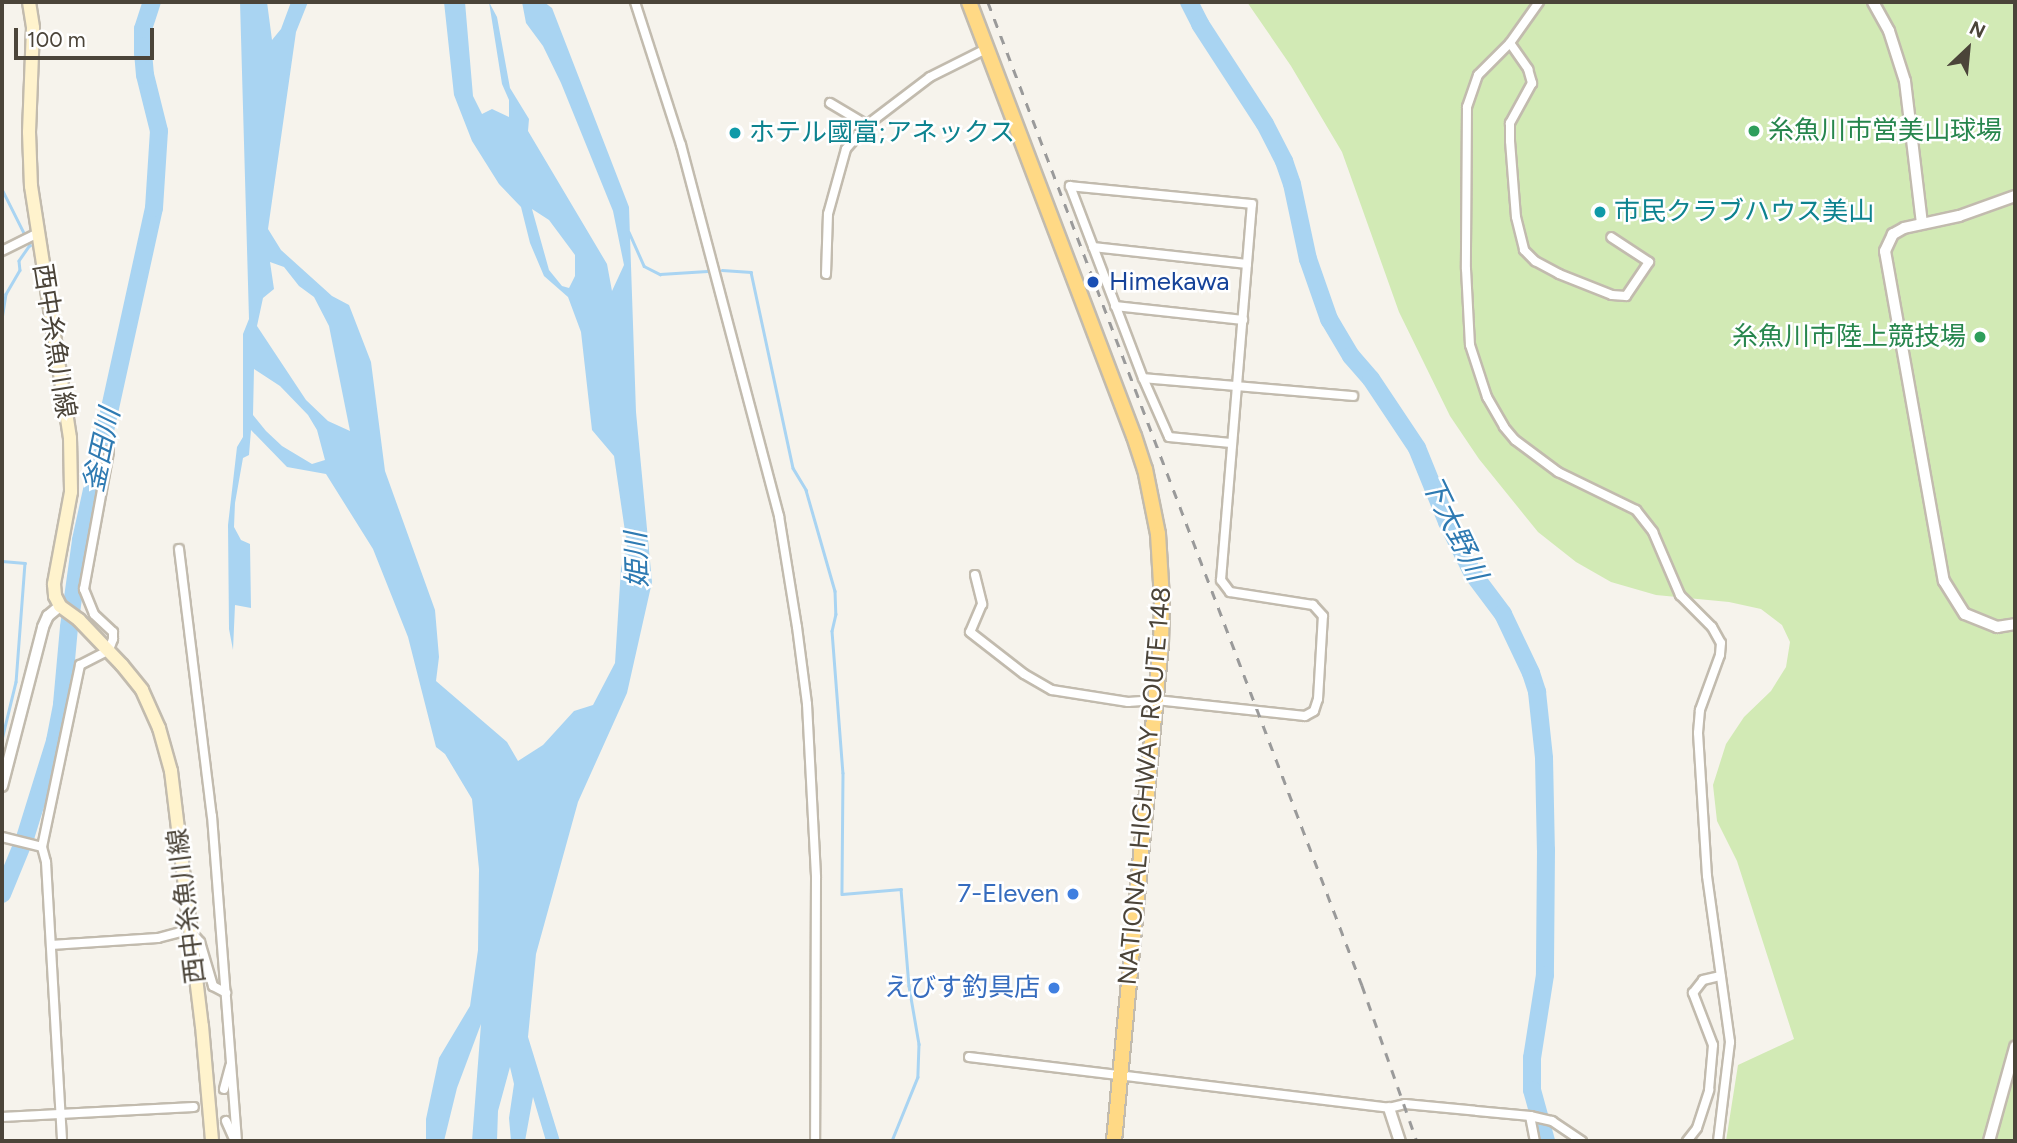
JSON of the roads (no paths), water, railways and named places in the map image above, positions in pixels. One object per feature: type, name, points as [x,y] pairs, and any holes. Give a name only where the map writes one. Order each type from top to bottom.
[{"type":"highway","name":"NATIONAL HIGHWAY ROUTE 148","points":[[969,2],[1145,469],[1161,564],[1163,600],[1156,700],[1114,1141]]},
{"type":"main road","name":"西中糸魚川線","points":[[29,2],[33,56],[29,158],[70,438],[71,492],[54,584],[55,596],[60,606],[79,620],[109,650],[142,690],[162,739],[171,771],[212,1141]]},
{"type":"street","points":[[635,2],[681,145],[773,490],[793,602],[807,704],[813,782],[816,878],[815,1141]]},
{"type":"street","points":[[1539,2],[1510,43],[1478,75],[1468,107],[1466,257],[1470,345],[1487,397],[1504,427],[1515,440],[1558,472],[1636,510],[1653,532],[1680,595],[1712,627],[1721,643],[1720,655],[1700,710],[1698,733],[1707,876],[1730,1042],[1718,1141]]},
{"type":"street","points":[[1873,2],[1889,31],[1905,81],[1922,223]]},
{"type":"street","points":[[1510,43],[1528,69],[1532,83],[1510,123],[1513,179],[1522,245],[1528,255],[1545,267],[1612,295],[1626,296],[1649,262],[1611,237]]},
{"type":"street","points":[[826,274],[830,203],[846,149],[867,125],[930,77],[988,48]]},
{"type":"street","points":[[830,103],[867,125]]},
{"type":"street","points":[[975,575],[982,604],[970,632],[1024,674],[1052,690],[1128,702],[1156,700],[1305,716],[1314,711],[1318,699],[1323,616],[1313,605],[1230,593],[1221,580],[1252,204],[1070,187],[1143,378],[1170,437],[1231,443]]},
{"type":"street","points":[[2015,196],[1959,216],[1922,223],[1893,234],[1885,246],[1944,581],[1965,614],[1997,627],[2015,624]]},
{"type":"street","points":[[2,251],[38,233]]},
{"type":"street","points":[[1093,247],[1247,264]]},
{"type":"street","points":[[1115,306],[1243,320]]},
{"type":"street","points":[[1143,378],[1353,396]]},
{"type":"street","points":[[62,1141],[46,862],[42,847],[79,665],[109,650],[113,632],[94,614],[84,589],[109,451]]},
{"type":"street","points":[[179,549],[212,816],[236,1141]]},
{"type":"street","points":[[2,786],[43,627],[48,616],[60,606]]},
{"type":"street","points":[[2,837],[42,847]]},
{"type":"street","points":[[190,931],[200,942],[213,986],[226,993]]},
{"type":"street","points":[[51,945],[159,938],[177,933]]},
{"type":"street","points":[[1687,1141],[1697,1128],[1709,1090],[1713,1045],[1693,992],[1703,980],[1721,976]]},
{"type":"street","points":[[1989,1141],[2015,1047]]},
{"type":"street","points":[[969,1057],[1389,1108],[1405,1104],[1530,1116],[1552,1121],[1583,1141]]},
{"type":"street","points":[[224,1090],[232,1060]]},
{"type":"street","points":[[2,1117],[194,1107]]},
{"type":"street","points":[[1389,1108],[1400,1141]]},
{"type":"street","points":[[1530,1116],[1535,1141]]},
{"type":"street","points":[[226,1121],[236,1141]]},
{"type":"street","points":[[1994,1122],[1996,1141]]},
{"type":"water","name":"姫川","points":[[240,2],[267,2],[272,40],[281,29],[291,2],[308,2],[296,32],[268,229],[281,250],[332,296],[349,305],[371,362],[385,471],[435,610],[439,657],[436,681],[507,742],[518,761],[543,745],[574,711],[593,705],[615,663],[621,568],[627,545],[614,456],[592,430],[581,332],[568,297],[544,276],[530,243],[521,207],[499,184],[472,141],[454,95],[444,2],[465,2],[473,96],[482,114],[492,109],[509,117],[509,100],[502,84],[489,2],[497,17],[510,88],[529,119],[528,131],[607,264],[612,291],[624,265],[613,211],[561,83],[543,46],[526,23],[522,2],[544,2],[552,8],[629,207],[636,412],[652,582],[627,693],[578,802],[536,954],[528,1037],[560,1141],[546,1141],[533,1097],[525,1141],[511,1141],[509,1118],[514,1084],[510,1067],[498,1111],[497,1141],[472,1141],[481,1024],[457,1088],[444,1141],[426,1141],[426,1119],[439,1058],[470,1006],[478,950],[479,869],[472,799],[445,754],[436,747],[408,637],[373,549],[326,474],[287,467],[251,430],[249,455],[243,458],[235,503],[234,527],[241,540],[250,544],[251,608],[235,605],[233,650],[229,629],[228,525],[237,447],[243,437],[243,334],[249,319]],"holes":[[[532,209],[549,220],[575,255],[575,276],[569,288],[562,286],[549,270]],[[270,262],[284,267],[299,286],[314,297],[329,326],[350,431],[328,421],[306,400],[257,326],[263,298],[274,289]],[[254,369],[280,386],[308,415],[317,430],[325,460],[312,464],[282,446],[253,415]]]},
{"type":"waterway","name":"釜田川","points":[[2,894],[25,838],[55,741],[62,704],[81,540],[154,208],[159,131],[145,75],[143,53],[143,29],[152,2]]},
{"type":"waterway","name":"下大野川","points":[[1189,2],[1200,24],[1265,124],[1284,161],[1292,184],[1308,259],[1329,319],[1351,356],[1371,379],[1417,448],[1447,522],[1473,574],[1503,614],[1537,692],[1544,758],[1545,975],[1532,1058],[1532,1090],[1546,1141]]},
{"type":"waterway","points":[[2,189],[30,245],[19,261],[20,270],[6,294],[2,319]]},
{"type":"waterway","points":[[629,232],[644,266],[660,274],[707,271]]},
{"type":"waterway","points":[[722,270],[751,272],[793,468],[806,490],[835,591],[836,614],[832,631],[843,773],[842,894],[901,889],[909,986],[919,1044],[918,1077],[892,1141]]},
{"type":"waterway","points":[[2,561],[25,563],[16,682],[2,740]]},
{"type":"railway","points":[[988,2],[1362,985],[1417,1141]]},
{"type":"place","name":"糸魚川市営美山球場","points":[[1754,131]]},
{"type":"place","name":"ホテル國富;アネックス","points":[[735,133]]},
{"type":"place","name":"市民クラブハウス美山","points":[[1600,212]]},
{"type":"place","name":"Himekawa","points":[[1093,282]]},
{"type":"place","name":"糸魚川市陸上競技場","points":[[1980,337]]},
{"type":"place","name":"7-Eleven","points":[[1073,894]]},
{"type":"place","name":"えびす釣具店","points":[[1054,988]]}]
